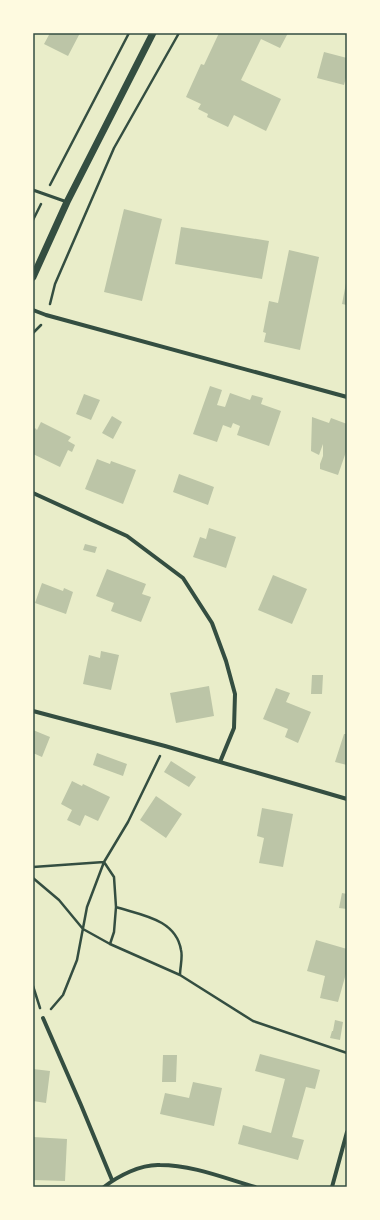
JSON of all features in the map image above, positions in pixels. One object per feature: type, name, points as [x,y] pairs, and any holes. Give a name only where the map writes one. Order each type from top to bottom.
[{"type":"street","points":[[33,277],[67,202],[153,33]]},
{"type":"street","points":[[33,310],[46,315],[347,397]]},
{"type":"street","points":[[33,492],[127,536],[183,578],[212,623],[226,661],[235,694],[234,728],[220,762]]},
{"type":"street","points":[[33,711],[165,746],[347,799]]},
{"type":"street","points":[[43,1018],[112,1180]]},
{"type":"street","points":[[332,1187],[347,1132]]},
{"type":"street","points":[[104,1187],[112,1180],[134,1170],[158,1164],[185,1167],[255,1187]]},
{"type":"lane","points":[[33,190],[67,202]]},
{"type":"path","points":[[33,220],[129,33]]},
{"type":"path","points":[[33,333],[41,327],[52,301],[55,284],[114,148],[179,33]]},
{"type":"path","points":[[43,1018],[63,995],[77,960],[87,907],[104,862],[128,822],[165,746]]},
{"type":"path","points":[[33,867],[104,862]]},
{"type":"path","points":[[104,862],[114,877],[116,907],[114,932],[110,944]]},
{"type":"path","points":[[33,878],[59,900],[83,929],[110,944],[180,975],[253,1020],[347,1053]]},
{"type":"path","points":[[116,907],[160,921],[174,932],[182,950],[180,975]]},
{"type":"path","points":[[33,986],[43,1018]]},
{"type":"building","points":[[50,33],[80,33],[68,56],[44,44]]},
{"type":"building","points":[[219,33],[288,33],[280,48],[261,39],[241,80],[281,99],[266,131],[234,115],[228,127],[207,117],[208,114],[198,109],[201,104],[186,97],[201,64],[204,65]]},
{"type":"building","points":[[324,52],[347,58],[347,74],[344,85],[317,78]]},
{"type":"building","points":[[124,209],[162,219],[142,301],[104,292]]},
{"type":"building","points":[[181,227],[269,241],[262,279],[175,264]]},
{"type":"building","points":[[289,250],[319,257],[300,350],[264,342],[266,333],[263,332],[269,301],[278,303]]},
{"type":"building","points":[[347,283],[347,305],[342,304]]},
{"type":"building","points":[[210,386],[222,390],[217,405],[225,407],[230,393],[250,400],[252,395],[263,398],[261,404],[281,411],[269,446],[237,435],[240,426],[233,423],[231,428],[223,425],[217,442],[193,434]]},
{"type":"building","points":[[84,394],[100,400],[91,420],[76,414]]},
{"type":"building","points":[[112,416],[122,422],[113,439],[102,433]]},
{"type":"building","points":[[312,417],[329,423],[331,418],[347,424],[347,449],[338,475],[320,469],[323,456],[323,444],[319,455],[311,451]]},
{"type":"building","points":[[41,422],[71,437],[68,441],[75,445],[72,452],[68,450],[60,467],[33,454],[33,432],[35,428],[37,430]]},
{"type":"building","points":[[97,459],[110,464],[111,461],[136,470],[123,504],[85,489]]},
{"type":"building","points":[[179,474],[214,487],[208,505],[173,492]]},
{"type":"building","points":[[209,528],[236,537],[226,568],[193,557],[200,537],[206,539]]},
{"type":"building","points":[[85,544],[97,547],[95,553],[83,550]]},
{"type":"building","points":[[107,569],[146,584],[142,594],[151,597],[141,622],[111,611],[114,603],[96,596]]},
{"type":"building","points":[[273,575],[307,589],[292,624],[258,610]]},
{"type":"building","points":[[42,583],[63,591],[64,588],[73,592],[66,614],[35,603]]},
{"type":"building","points":[[101,651],[119,655],[111,690],[83,684],[89,655],[100,658]]},
{"type":"building","points":[[312,675],[323,675],[322,694],[311,694]]},
{"type":"building","points":[[209,686],[214,716],[176,723],[170,693]]},
{"type":"building","points":[[276,688],[290,693],[286,702],[311,712],[298,743],[285,737],[288,729],[263,719]]},
{"type":"building","points":[[33,730],[50,737],[42,757],[33,753]]},
{"type":"building","points":[[344,734],[347,734],[347,765],[335,762]]},
{"type":"building","points":[[97,753],[127,764],[123,776],[93,765]]},
{"type":"building","points":[[171,761],[196,777],[189,787],[164,772]]},
{"type":"building","points":[[72,781],[82,786],[83,784],[110,797],[98,821],[85,815],[80,826],[67,820],[72,810],[61,804]]},
{"type":"building","points":[[156,796],[182,814],[166,838],[140,820]]},
{"type":"building","points":[[262,808],[293,814],[283,867],[259,863],[264,838],[257,836]]},
{"type":"building","points":[[342,893],[347,894],[347,909],[339,908]]},
{"type":"building","points":[[316,940],[347,949],[347,970],[338,1002],[320,998],[325,976],[307,971]]},
{"type":"building","points":[[335,1020],[343,1022],[340,1040],[330,1038]]},
{"type":"building","points":[[260,1054],[320,1070],[315,1089],[306,1087],[292,1137],[304,1140],[298,1160],[238,1144],[243,1125],[271,1133],[285,1079],[255,1071]]},
{"type":"building","points":[[163,1055],[177,1055],[176,1082],[162,1082]]},
{"type":"building","points":[[33,1069],[50,1071],[46,1103],[33,1101]]},
{"type":"building","points":[[193,1082],[222,1088],[214,1126],[160,1114],[165,1093],[189,1098]]},
{"type":"building","points":[[33,1137],[67,1139],[65,1181],[33,1180]]}]
